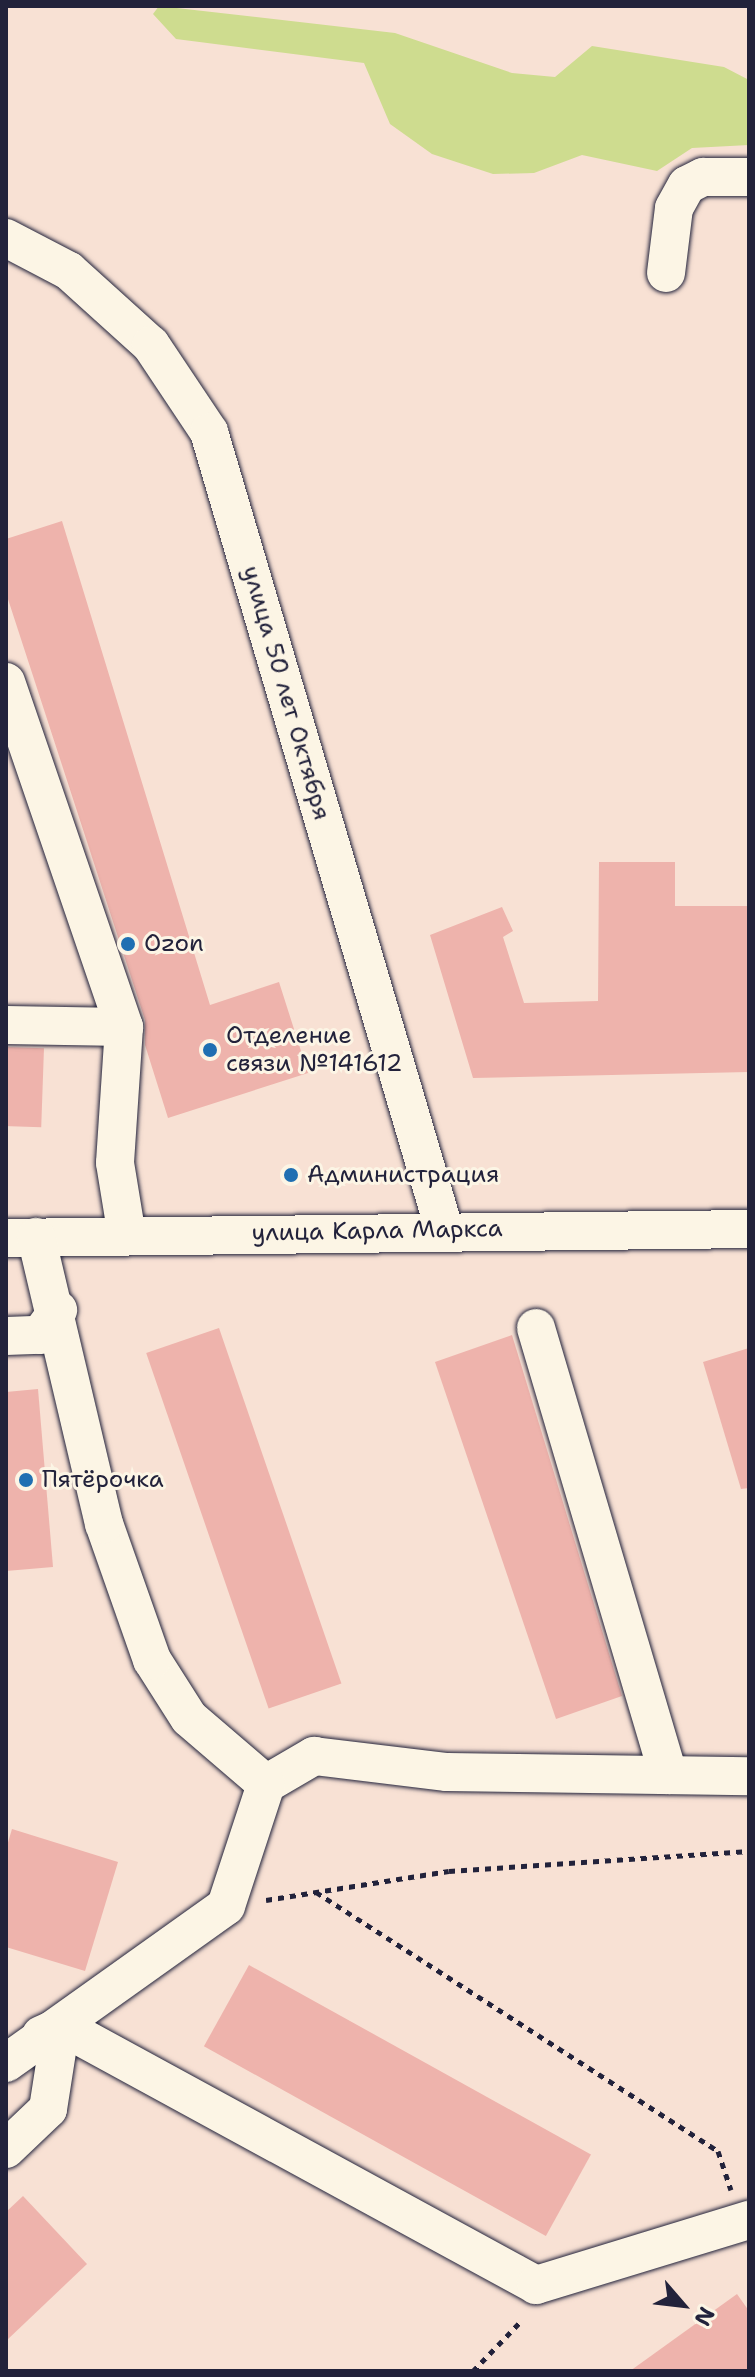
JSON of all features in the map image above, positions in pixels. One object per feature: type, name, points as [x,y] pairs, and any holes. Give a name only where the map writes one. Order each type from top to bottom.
[{"type":"street","points":[[666,273],[674,208],[687,185],[703,177],[749,177]]},
{"type":"street","name":"улица 50 лет Октября","points":[[6,238],[69,271],[151,345],[209,432],[444,1229]]},
{"type":"street","points":[[6,682],[124,1027],[115,1163],[127,1236]]},
{"type":"street","points":[[6,1025],[124,1027]]},
{"type":"street","name":"улица Карла Маркса","points":[[21,1238],[444,1229],[749,1229]]},
{"type":"street","points":[[21,1238],[58,1310],[104,1524],[152,1660],[189,1718],[266,1784]]},
{"type":"street","points":[[6,1336],[40,1335],[58,1310]]},
{"type":"street","points":[[536,1328],[668,1775]]},
{"type":"street","points":[[6,2063],[226,1906],[266,1784],[314,1756],[447,1772],[749,1776]]},
{"type":"street","points":[[6,2051],[61,2026]]},
{"type":"street","points":[[6,2149],[48,2109],[61,2026]]},
{"type":"street","points":[[61,2026],[536,2285],[745,2221]]},
{"type":"path","points":[[226,1906],[449,1871],[749,1851]]},
{"type":"path","points":[[316,1892],[718,2151],[745,2221]]},
{"type":"path","points":[[473,2371],[563,2277]]},
{"type":"green space","points":[[159,6],[395,33],[512,73],[555,77],[592,46],[724,67],[749,80],[749,145],[692,148],[657,171],[582,155],[534,173],[493,174],[432,154],[390,124],[364,63],[176,39],[153,14]]},
{"type":"building","points":[[62,521],[210,1005],[279,982],[308,1073],[168,1118],[145,1045],[145,1020],[6,593],[6,539]]},
{"type":"building","points":[[599,862],[675,862],[675,906],[749,906],[749,1072],[473,1078],[430,935],[502,907],[513,931],[503,937],[524,1003],[598,1001]]},
{"type":"building","points":[[6,1047],[44,1048],[41,1127],[6,1126]]},
{"type":"building","points":[[219,1328],[341,1684],[269,1709],[146,1353]]},
{"type":"building","points":[[512,1335],[622,1696],[556,1719],[435,1362]]},
{"type":"building","points":[[749,1348],[749,1488],[741,1489],[703,1362]]},
{"type":"building","name":"Пятёрочка","points":[[38,1389],[53,1567],[6,1571],[6,1392]]},
{"type":"building","points":[[12,1829],[118,1862],[85,1971],[6,1947],[6,1849]]},
{"type":"building","points":[[249,1965],[591,2155],[546,2236],[204,2046]]},
{"type":"building","points":[[23,2196],[87,2264],[6,2341],[6,2212]]},
{"type":"building","points":[[737,2294],[749,2311],[749,2371],[630,2371]]},
{"type":"place","name":"Ozon","points":[[128,944]]},
{"type":"place","name":"Отделение связи №141612","points":[[210,1050]]},
{"type":"place","name":"Администрация","points":[[291,1175]]},
{"type":"place","name":"Пятёрочка","points":[[26,1480]]}]
